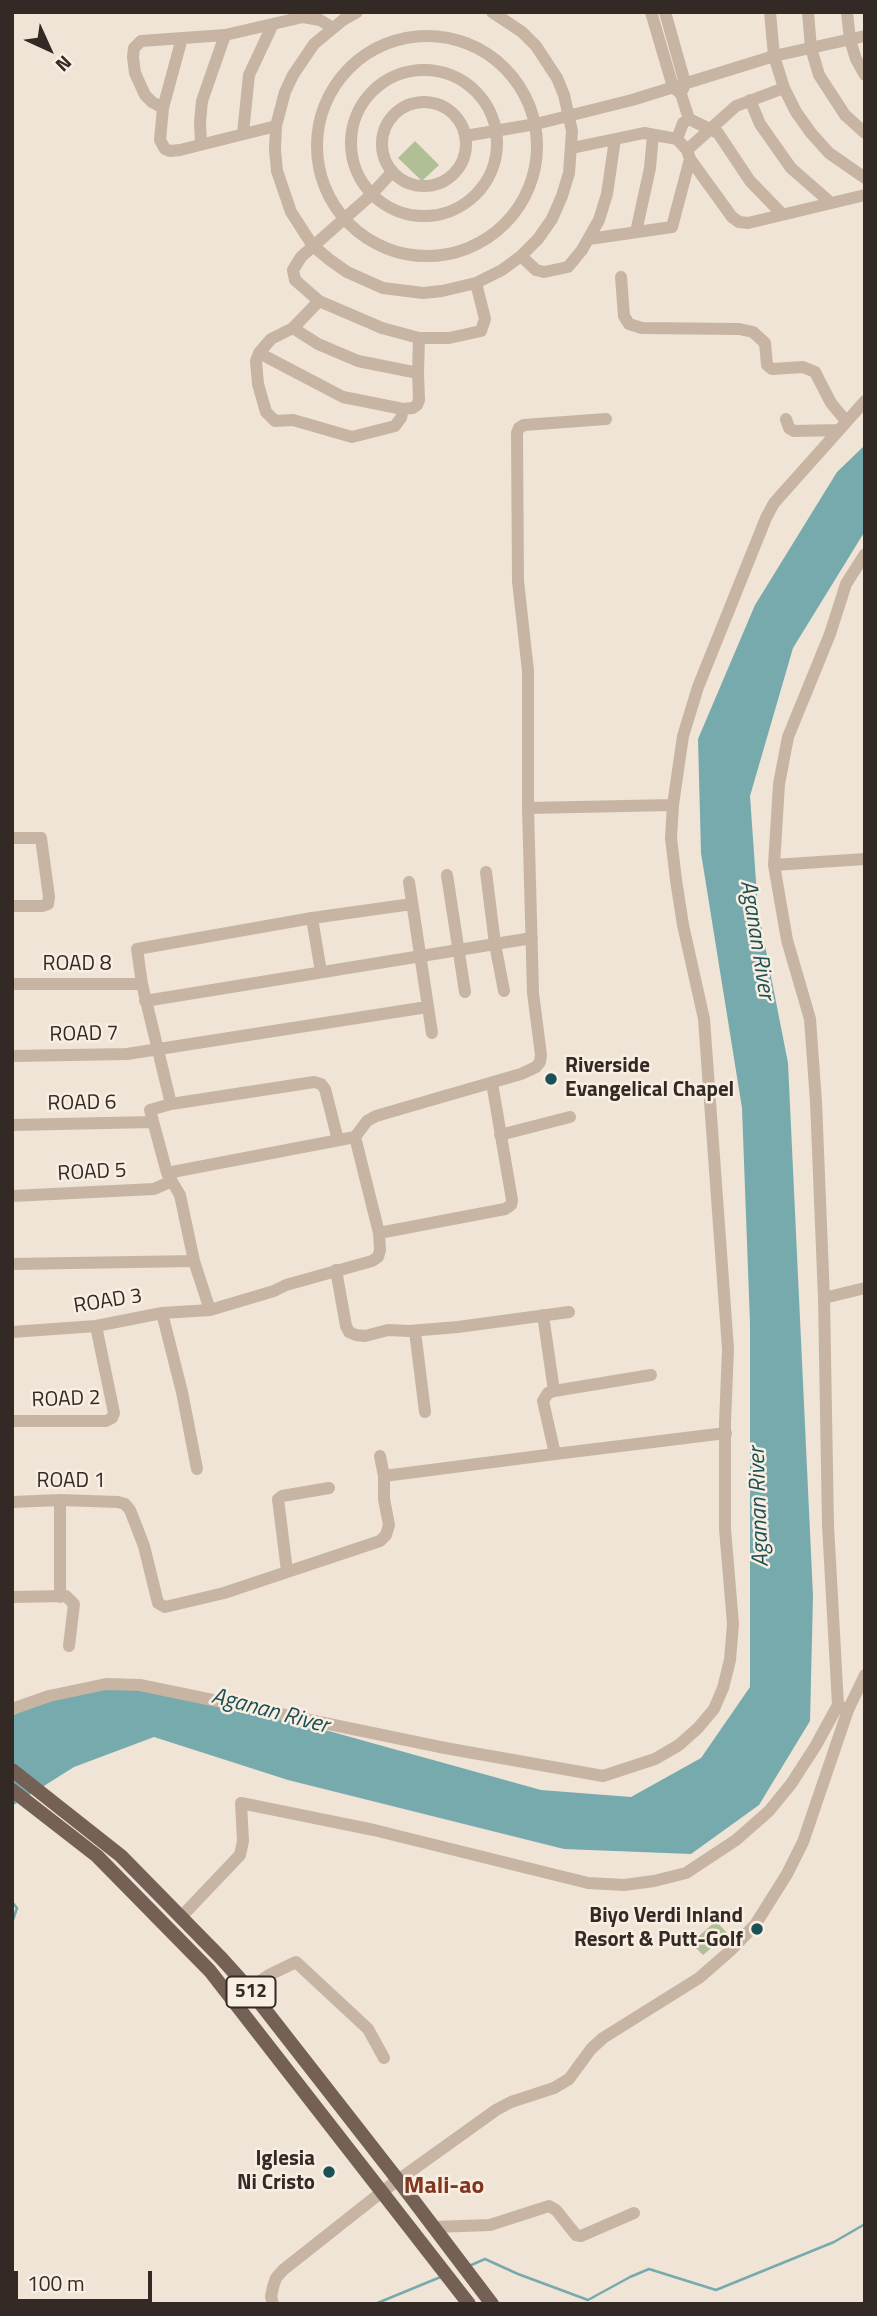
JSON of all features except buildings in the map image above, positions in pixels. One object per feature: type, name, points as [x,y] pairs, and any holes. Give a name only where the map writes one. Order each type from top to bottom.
[{"type":"main road","name":"512","points":[[12,1770],[121,1856],[249,1989],[492,2304]]},
{"type":"main road","name":"512","points":[[12,1790],[103,1862],[209,1971],[469,2304]]},
{"type":"street","points":[[357,12],[314,44],[285,92],[276,126],[275,150],[283,192],[291,212],[313,246],[346,272],[383,288],[423,293],[443,292],[476,283],[502,270],[521,256],[538,239],[552,219],[569,173],[572,148],[569,114],[561,87],[547,61],[522,32],[492,12]]},
{"type":"street","points":[[650,12],[689,119],[718,133],[750,181],[782,214]]},
{"type":"street","points":[[665,12],[679,88]]},
{"type":"street","points":[[770,12],[774,56],[784,88],[796,112],[829,153],[865,178]]},
{"type":"street","points":[[808,12],[811,48],[819,75],[845,115],[865,133]]},
{"type":"street","points":[[847,12],[850,40],[856,60],[865,75]]},
{"type":"street","points":[[163,108],[145,94],[135,73],[134,48],[141,41],[225,35],[303,17],[320,20],[333,28]]},
{"type":"street","points":[[243,133],[249,75],[272,26]]},
{"type":"street","points":[[201,144],[202,101],[225,35]]},
{"type":"street","points":[[433,36],[479,48],[493,57],[516,80],[536,124],[536,165],[526,194],[509,220],[494,233],[458,252],[417,256],[397,253],[378,245],[361,235],[344,219],[327,194],[318,163],[317,139],[327,100],[345,72],[385,44],[400,39],[433,36]]},
{"type":"street","points":[[465,136],[536,124],[632,100],[679,88],[774,56],[865,36]]},
{"type":"street","points":[[183,38],[163,108],[160,140],[165,149],[173,151],[276,126]]},
{"type":"street","points":[[418,70],[432,71],[458,79],[480,96],[488,107],[496,130],[497,151],[493,169],[484,186],[471,200],[456,209],[429,216],[402,214],[371,195],[356,172],[350,145],[361,105],[380,85],[392,78],[418,70]]},
{"type":"street","points":[[589,239],[672,227],[689,154],[730,111],[750,100],[784,88]]},
{"type":"street","points":[[750,100],[774,147],[791,168],[831,203]]},
{"type":"street","points":[[422,102],[443,107],[458,120],[465,136],[466,150],[463,160],[441,183],[420,186],[400,179],[386,163],[382,143],[388,123],[402,108],[422,102]]},
{"type":"street","points":[[677,139],[683,123],[689,119]]},
{"type":"street","points":[[572,148],[644,133],[677,139],[738,222],[747,223],[865,195]]},
{"type":"street","points":[[636,232],[650,168],[653,135]]},
{"type":"street","points":[[521,256],[536,270],[544,272],[568,267],[589,239],[607,194],[615,139]]},
{"type":"street","points":[[392,172],[371,195],[301,257],[293,270],[295,280],[320,301],[382,328],[419,338],[449,338],[481,331],[485,319],[476,283]]},
{"type":"street","points":[[621,277],[624,316],[629,324],[642,328],[739,329],[753,332],[765,343],[768,365],[772,369],[803,367],[815,372],[842,425]]},
{"type":"street","points":[[320,301],[293,328],[271,340],[259,353],[256,361],[258,384],[266,412],[275,421],[293,420],[352,437],[395,426],[403,409]]},
{"type":"street","points":[[293,328],[318,344],[358,361],[418,373]]},
{"type":"street","points":[[259,353],[343,397],[403,409],[412,408],[419,400],[419,338]]},
{"type":"street","points":[[12,1709],[48,1696],[106,1684],[140,1685],[445,1748],[603,1776],[655,1759],[679,1745],[714,1709],[730,1660],[733,1624],[725,1529],[728,1349],[704,1019],[676,880],[671,838],[673,805],[683,736],[698,687],[766,518],[774,503],[865,401]]},
{"type":"street","points":[[492,1083],[512,1200],[510,1205],[505,1209],[379,1233],[355,1137],[367,1121],[376,1116],[521,1074],[536,1068],[540,1062],[533,993],[528,808],[528,671],[518,581],[517,433],[524,425],[606,419]]},
{"type":"street","points":[[786,419],[789,428],[794,431],[842,425]]},
{"type":"street","points":[[272,2300],[276,2278],[283,2270],[383,2191],[496,2109],[554,2088],[569,2078],[603,2038],[699,1978],[755,1925],[787,1874],[803,1842],[843,1708],[828,1525],[824,1298],[810,1019],[787,940],[774,865],[779,784],[788,737],[830,634],[846,584],[865,554]]},
{"type":"street","points":[[528,808],[673,805]]},
{"type":"street","points":[[12,838],[41,838],[49,897],[48,904],[42,906],[12,906]]},
{"type":"street","points":[[774,865],[865,859]]},
{"type":"street","points":[[486,872],[503,991]]},
{"type":"street","points":[[447,875],[465,992]]},
{"type":"street","points":[[409,882],[432,1033]]},
{"type":"street","points":[[171,1104],[156,1049],[136,949],[312,918],[412,904]]},
{"type":"street","points":[[312,918],[321,972]]},
{"type":"street","points":[[145,1000],[532,938]]},
{"type":"street","name":"ROAD 8","points":[[12,984],[142,984]]},
{"type":"street","name":"ROAD 7","points":[[12,1056],[127,1054],[427,1007]]},
{"type":"street","points":[[210,1310],[194,1261],[180,1195],[169,1177],[150,1110],[171,1104],[314,1082],[325,1089],[338,1140]]},
{"type":"street","points":[[500,1135],[570,1117]]},
{"type":"street","name":"ROAD 6","points":[[12,1125],[153,1122]]},
{"type":"street","name":"ROAD 5","points":[[12,1196],[153,1189],[169,1177],[355,1137]]},
{"type":"street","name":"ROAD 3","points":[[12,1332],[96,1326],[162,1313],[210,1310],[274,1291],[286,1284],[372,1261],[378,1257],[380,1250],[379,1233]]},
{"type":"street","points":[[18,1264],[194,1261]]},
{"type":"street","points":[[336,1270],[346,1326],[349,1332],[356,1335],[365,1336],[388,1330],[415,1331],[569,1312]]},
{"type":"street","points":[[824,1298],[865,1288]]},
{"type":"street","points":[[162,1313],[182,1392],[197,1469]]},
{"type":"street","points":[[543,1315],[554,1391]]},
{"type":"street","name":"ROAD 2","points":[[12,1421],[106,1421],[112,1418],[114,1413],[96,1326]]},
{"type":"street","points":[[415,1331],[425,1412]]},
{"type":"street","points":[[555,1454],[544,1396],[554,1391],[650,1375]]},
{"type":"street","points":[[384,1476],[726,1433]]},
{"type":"street","points":[[329,1488],[278,1499],[287,1571],[380,1541],[386,1535],[389,1525],[380,1456]]},
{"type":"street","points":[[60,1597],[61,1500]]},
{"type":"street","name":"ROAD 1","points":[[12,1502],[61,1500],[125,1504],[144,1546],[158,1603],[165,1607],[224,1593],[287,1571]]},
{"type":"street","points":[[12,1597],[66,1597],[74,1604],[69,1646]]},
{"type":"street","points":[[181,1917],[240,1855],[243,1841],[241,1803],[374,1830],[588,1883],[624,1885],[686,1873],[737,1840],[769,1811],[791,1784],[865,1675]]},
{"type":"street","points":[[249,1989],[269,1975],[296,1962],[368,2029],[384,2058]]},
{"type":"street","points":[[434,2227],[490,2225],[548,2206],[556,2210],[576,2235],[581,2236],[634,2213]]},
{"type":"green space","points":[[415,141],[439,165],[422,181],[398,158]]},
{"type":"green space","points":[[716,1921],[728,1934],[703,1955],[691,1943]]},
{"type":"water","name":"Aganan River","points":[[865,445],[865,531],[793,648],[750,796],[758,910],[788,1063],[813,1596],[810,1721],[759,1805],[691,1854],[564,1849],[288,1780],[154,1737],[74,1767],[12,1806],[12,1716],[61,1689],[109,1681],[282,1718],[541,1790],[631,1797],[701,1758],[750,1687],[750,1323],[742,1108],[701,853],[698,739],[755,605],[837,472]]},
{"type":"waterway","points":[[12,1902],[17,1908],[12,1923]]},
{"type":"waterway","points":[[469,2266],[485,2259],[588,2300],[649,2269],[716,2290],[834,2242],[865,2224]]},
{"type":"waterway","points":[[375,2304],[443,2276]]},
{"type":"waterway","points":[[12,2292],[18,2304]]},
{"type":"place","name":"Riverside Evangelical Chapel","points":[[551,1079]]},
{"type":"place","name":"Biyo Verdi Inland Resort & Putt-Golf","points":[[757,1929]]},
{"type":"place","name":"Iglesia Ni Cristo","points":[[329,2172]]},
{"type":"district","name":"Mali-ao","points":[[444,2187]]}]
